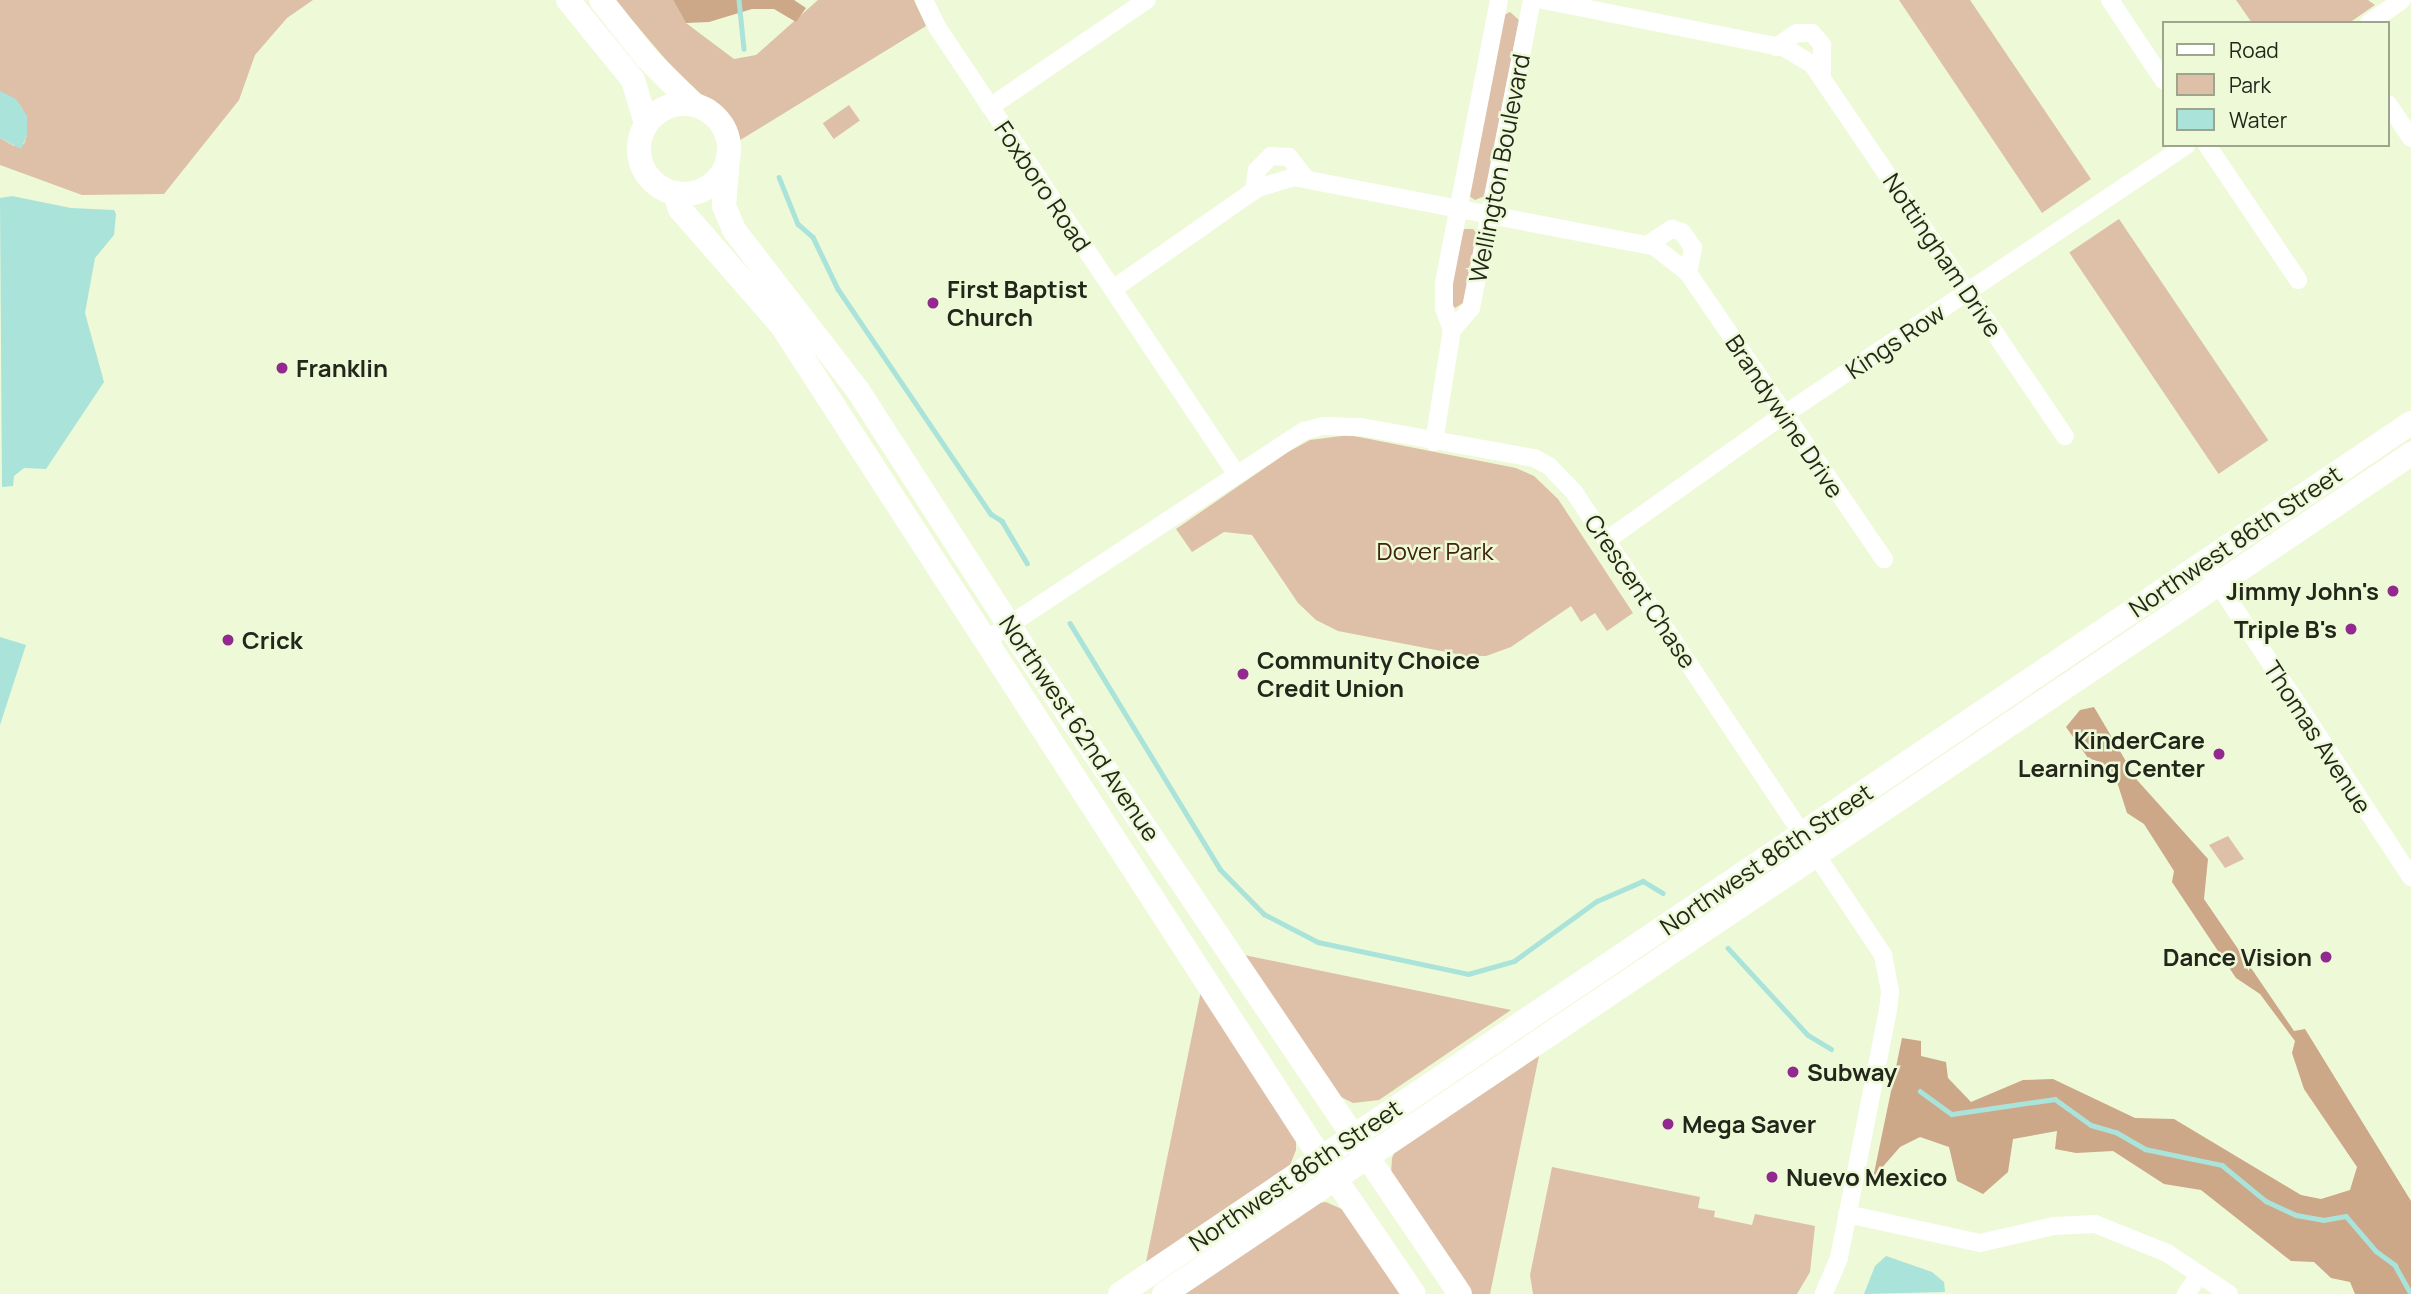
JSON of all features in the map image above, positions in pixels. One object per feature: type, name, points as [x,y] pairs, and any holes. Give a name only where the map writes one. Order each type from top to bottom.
[{"type":"street","points":[[568,0],[633,80],[646,123]]},
{"type":"street","points":[[601,0],[646,57],[692,104],[709,111],[722,124],[728,140],[728,158],[709,187],[692,194],[675,193],[646,174],[639,140],[646,123],[667,107],[692,104]]},
{"type":"street","name":"Foxboro Road","points":[[924,0],[990,107],[1237,475]]},
{"type":"street","points":[[990,107],[1147,0]]},
{"type":"street","name":"Wellington Boulevard","points":[[1434,442],[1452,330],[1443,299],[1499,0]]},
{"type":"street","name":"Wellington Boulevard","points":[[1452,330],[1471,308],[1532,0]]},
{"type":"street","name":"Nottingham Drive","points":[[1543,0],[1800,54],[1822,75],[2065,436]]},
{"type":"street","points":[[2110,0],[2162,78]]},
{"type":"street","points":[[2371,21],[2402,0]]},
{"type":"street","points":[[2390,107],[2411,138]]},
{"type":"street","name":"Kings Row","points":[[1606,540],[1617,528],[2183,147]]},
{"type":"street","points":[[2208,147],[2298,280]]},
{"type":"street","name":"Brandywine Drive","points":[[1254,191],[1258,170],[1272,156],[1289,158],[1307,178]]},
{"type":"street","name":"Northwest 62nd Avenue","points":[[728,158],[724,206],[734,230],[857,389],[1009,624],[1370,1156],[1460,1294]]},
{"type":"street","name":"Brandywine Drive","points":[[1113,289],[1254,191],[1278,180],[1307,178],[1647,245],[1667,253],[1688,272],[1884,559]]},
{"type":"street","name":"Northwest 62nd Avenue","points":[[675,193],[680,209],[782,326],[988,639],[1335,1180],[1414,1294]]},
{"type":"street","points":[[1647,245],[1672,229],[1682,232],[1693,248],[1688,272]]},
{"type":"street","name":"Northwest 86th Street","points":[[1120,1294],[2411,423]]},
{"type":"street","name":"Crescent Chase","points":[[988,639],[1286,441],[1323,426],[1361,427],[1534,458],[1562,478],[1819,854],[1883,955],[1890,992],[1839,1258],[1824,1294]]},
{"type":"street","name":"Northwest 86th Street","points":[[1164,1294],[2411,454]]},
{"type":"street","name":"Thomas Avenue","points":[[2204,562],[2411,877]]},
{"type":"street","points":[[1847,1214],[1980,1243],[2054,1226],[2095,1224],[2158,1249],[2229,1294]]},
{"type":"street","points":[[2186,1294],[2200,1274]]},
{"type":"green space","points":[[0,0],[313,0],[287,18],[255,55],[239,100],[164,194],[82,195],[0,165],[0,138],[14,146],[24,144],[27,135],[22,108],[15,99],[0,94]]},
{"type":"green space","points":[[615,0],[673,0],[686,23],[734,59],[756,55],[818,0],[914,0],[926,26],[737,142],[732,126],[672,67]]},
{"type":"green space","points":[[1899,0],[1970,0],[2091,179],[2042,213]]},
{"type":"green space","points":[[2236,0],[2368,0],[2375,5],[2352,21],[2251,21]]},
{"type":"green space","points":[[1510,12],[1519,20],[1485,196],[1475,200],[1469,196],[1502,16]]},
{"type":"green space","points":[[849,105],[860,121],[834,139],[823,123]]},
{"type":"green space","points":[[2119,219],[2268,440],[2219,474],[2069,253]]},
{"type":"green space","points":[[1464,229],[1473,229],[1478,235],[1466,301],[1455,308],[1447,297]]},
{"type":"green space","name":"Dover Park","points":[[1349,435],[1516,468],[1534,476],[1558,499],[1633,613],[1607,631],[1595,613],[1581,622],[1571,606],[1511,647],[1486,656],[1467,656],[1338,631],[1316,620],[1298,603],[1252,535],[1224,532],[1192,552],[1176,529],[1288,452],[1310,440]]},
{"type":"green space","points":[[2228,836],[2244,859],[2225,868],[2209,845]]},
{"type":"green space","points":[[1244,955],[1511,1010],[1379,1100],[1353,1103],[1339,1096]]},
{"type":"green space","points":[[1201,991],[1296,1139],[1296,1150],[1290,1165],[1146,1262]]},
{"type":"green space","points":[[1540,1051],[1490,1294],[1467,1294],[1391,1174],[1392,1158],[1396,1149]]},
{"type":"green space","points":[[1552,1167],[1700,1197],[1698,1208],[1715,1211],[1714,1217],[1752,1225],[1755,1214],[1815,1226],[1810,1272],[1797,1294],[1533,1294],[1530,1275]]},
{"type":"green space","points":[[1326,1202],[1346,1211],[1404,1294],[1181,1294],[1318,1203]]},
{"type":"shaded area","points":[[673,0],[794,0],[806,8],[796,22],[774,9],[752,9],[709,22],[686,23]]},
{"type":"shaded area","points":[[2094,707],[2137,780],[2208,859],[2204,899],[2294,1031],[2305,1029],[2411,1201],[2411,1294],[2355,1294],[2350,1282],[2331,1278],[2314,1262],[2291,1261],[2201,1190],[2164,1184],[2113,1151],[2076,1153],[2055,1149],[2057,1131],[2013,1139],[2008,1172],[1983,1194],[1957,1181],[1949,1147],[1920,1137],[1900,1147],[1873,1178],[1902,1038],[1921,1041],[1921,1056],[1946,1062],[1948,1078],[1971,1102],[2023,1080],[2053,1079],[2135,1118],[2174,1119],[2301,1195],[2321,1199],[2350,1190],[2357,1167],[2304,1089],[2292,1053],[2295,1041],[2260,994],[2236,978],[2172,882],[2174,871],[2144,824],[2127,813],[2118,785],[2103,763],[2088,758],[2066,727],[2080,710]]},
{"type":"water","points":[[0,91],[16,99],[27,116],[27,135],[21,149],[0,138]]},
{"type":"water","points":[[12,196],[71,208],[114,210],[116,214],[114,235],[95,258],[85,313],[104,382],[46,469],[24,468],[14,476],[13,486],[2,487],[0,198]]},
{"type":"water","points":[[0,637],[26,645],[0,725]]},
{"type":"water","points":[[1886,1256],[1932,1272],[1944,1282],[1945,1292],[1864,1294],[1875,1266]]},
{"type":"waterway","points":[[739,0],[744,49]]},
{"type":"waterway","points":[[779,177],[798,224],[813,237],[838,289],[991,514],[1002,521],[1027,563]]},
{"type":"waterway","points":[[1070,623],[1220,869],[1264,914],[1318,942],[1468,974],[1514,961],[1597,901],[1643,881],[1663,893]]},
{"type":"waterway","points":[[1728,948],[1808,1035],[1831,1049]]},
{"type":"waterway","points":[[1920,1091],[1952,1114],[2055,1099],[2091,1125],[2116,1132],[2145,1149],[2222,1165],[2266,1201],[2296,1215],[2323,1220],[2346,1216],[2376,1251],[2395,1265],[2411,1294]]},
{"type":"place","name":"First Baptist Church","points":[[933,303]]},
{"type":"place","name":"Franklin","points":[[282,368]]},
{"type":"place","name":"Jimmy John's","points":[[2393,591]]},
{"type":"place","name":"Triple B's","points":[[2351,629]]},
{"type":"place","name":"Crick","points":[[228,640]]},
{"type":"place","name":"Community Choice Credit Union","points":[[1243,674]]},
{"type":"place","name":"KinderCare Learning Center","points":[[2219,754]]},
{"type":"place","name":"Dance Vision","points":[[2326,957]]},
{"type":"place","name":"Subway","points":[[1793,1072]]},
{"type":"place","name":"Mega Saver","points":[[1668,1124]]},
{"type":"place","name":"Nuevo Mexico","points":[[1772,1177]]}]
